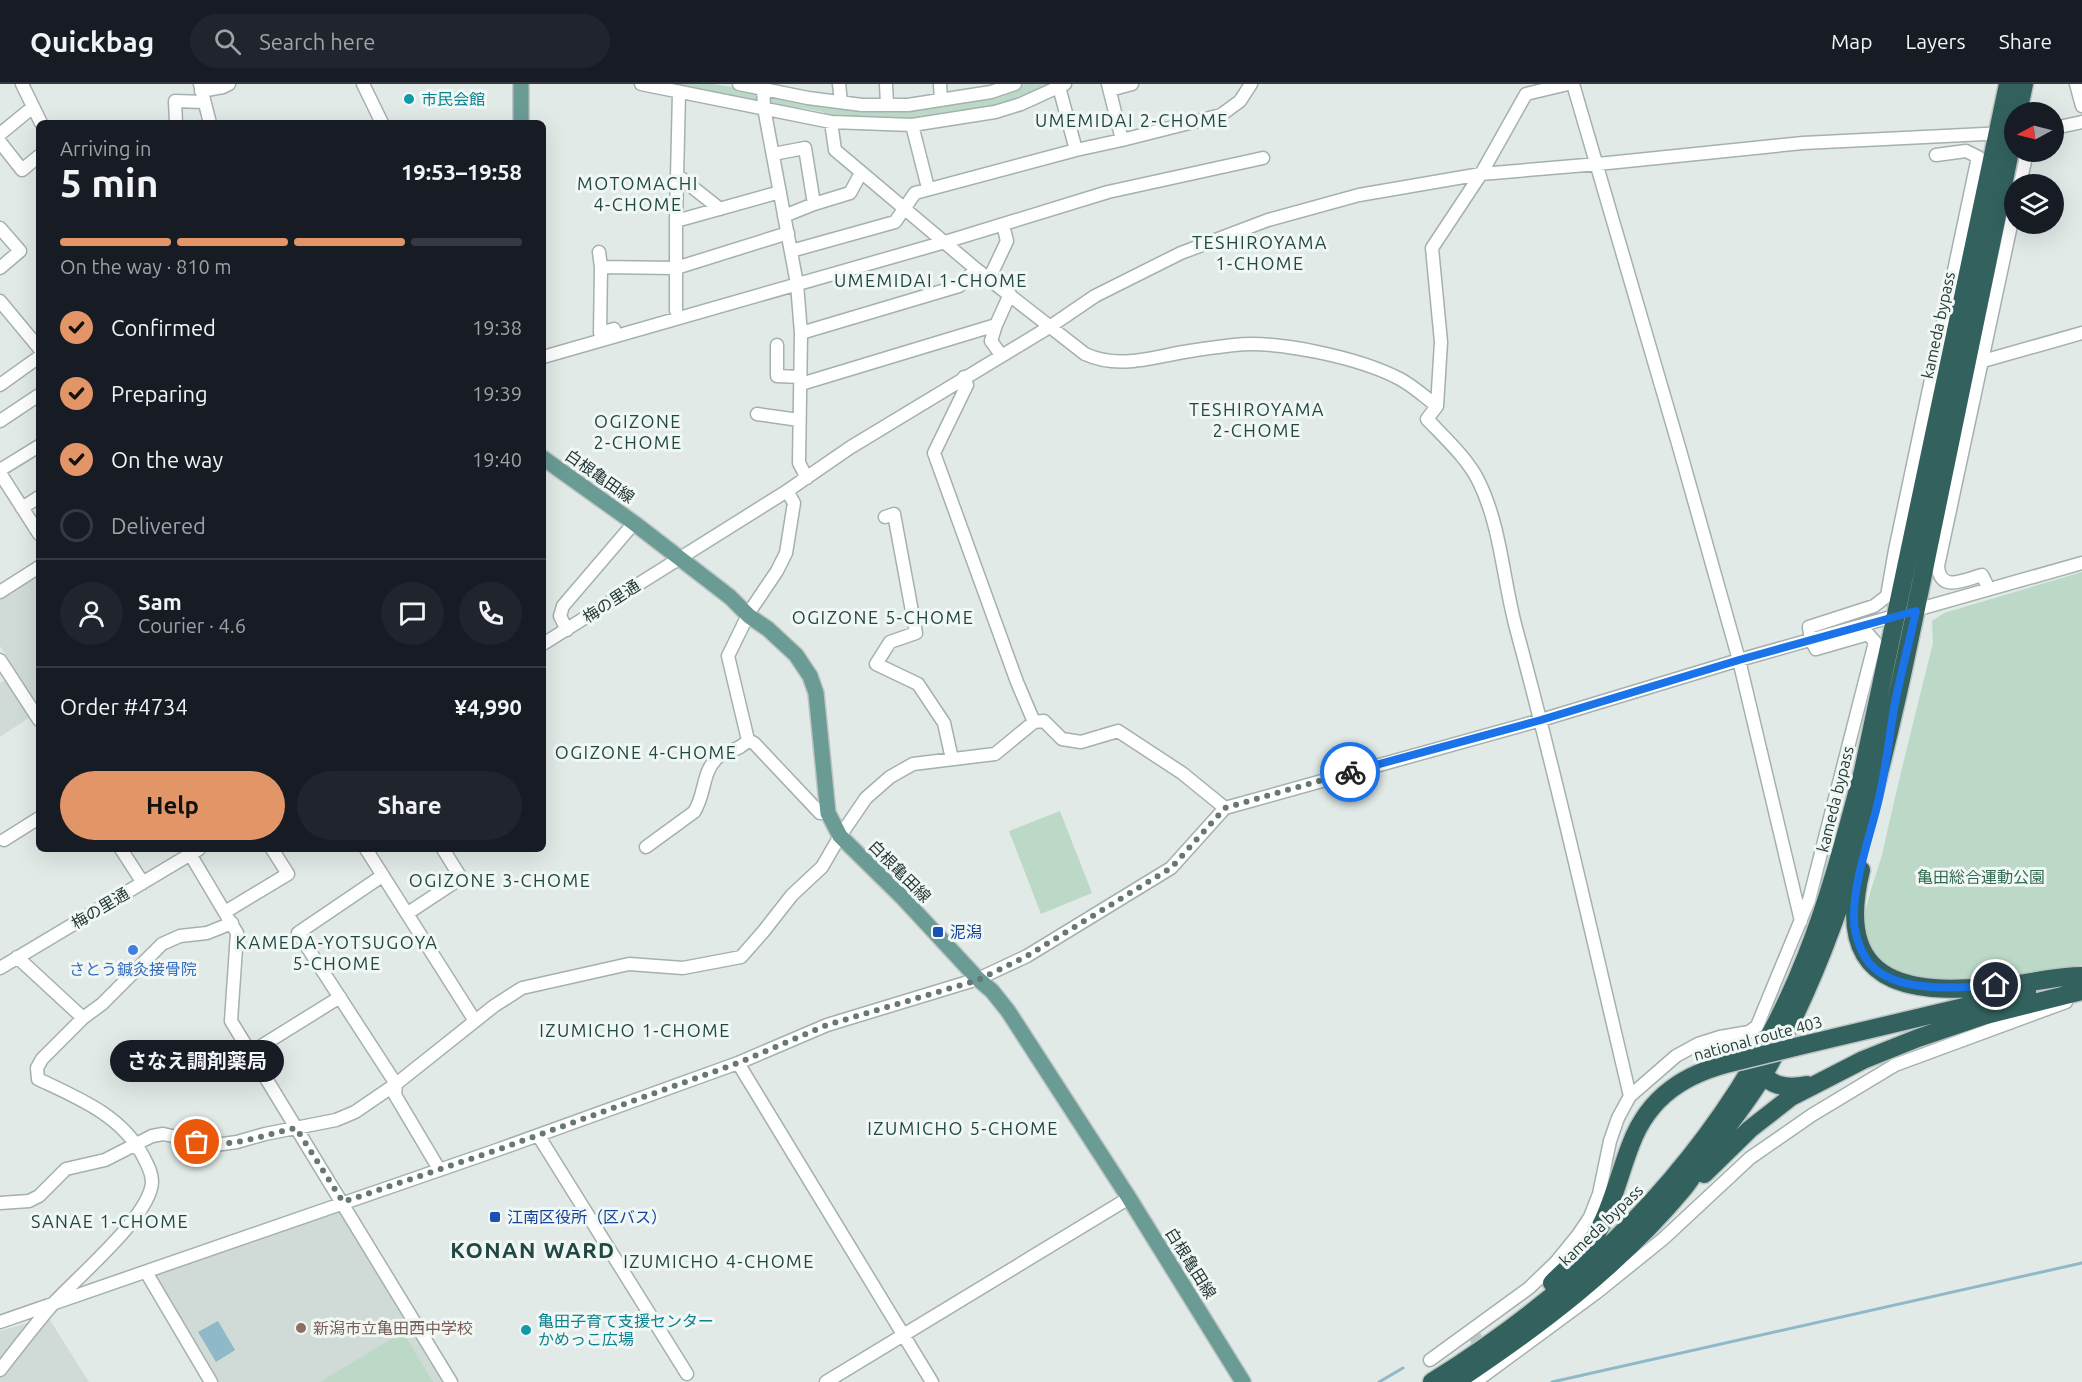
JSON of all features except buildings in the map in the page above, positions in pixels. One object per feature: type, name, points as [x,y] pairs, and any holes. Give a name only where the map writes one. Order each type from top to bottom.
[{"type":"highway","name":"kameda bypass","points":[[2008,84],[2009,102]]},
{"type":"highway","points":[[2020,102],[2024,84]]},
{"type":"highway","name":"kameda bypass","points":[[1443,1380],[1567,1303],[1647,1229],[1686,1186],[1707,1153],[1736,1117],[1760,1067],[1806,958],[1835,877],[1863,771],[2004,159]]},
{"type":"highway","name":"kameda bypass","points":[[1443,1380],[1565,1286],[1646,1210],[1700,1146],[1790,1026],[1815,969],[1846,886],[1894,707],[1916,611],[2004,162]]},
{"type":"highway","name":"national route 403","points":[[1894,707],[1880,795],[1858,881],[1854,918],[1859,945],[1871,965],[1891,978],[1912,985],[1952,988],[2018,984],[2068,976],[2082,977]]},
{"type":"highway","name":"national route 403","points":[[1443,1380],[1548,1288],[1590,1244],[1608,1211],[1631,1143],[1648,1112],[1670,1089],[1691,1075],[1712,1067],[2082,977]]},
{"type":"highway","points":[[1686,1186],[1708,1171],[1728,1149],[1772,1111],[1815,1083],[1863,1060],[1918,1038],[1986,1015],[2082,991]]},
{"type":"highway","points":[[1760,1067],[1769,1081],[1779,1086],[1793,1088],[1815,1083]]},
{"type":"main road","points":[[521,84],[521,120]]},
{"type":"main road","name":"白根亀田線","points":[[546,460],[634,523],[730,597],[796,655],[810,676],[816,693],[828,813],[840,836],[902,897],[978,980],[992,991],[1008,1011],[1129,1198],[1243,1382]]},
{"type":"street","points":[[22,84],[40,120]]},
{"type":"street","points":[[176,120],[175,102],[229,84]]},
{"type":"street","points":[[363,84],[381,120]]},
{"type":"street","points":[[641,84],[831,122],[912,125],[995,112],[1021,104],[1062,86],[1076,150]]},
{"type":"street","points":[[739,84],[841,102],[887,105],[908,105],[941,100],[1015,84]]},
{"type":"street","points":[[839,84],[841,102]]},
{"type":"street","points":[[886,84],[887,105]]},
{"type":"street","points":[[940,84],[941,100]]},
{"type":"street","points":[[1122,140],[1109,87],[1132,84]]},
{"type":"street","points":[[791,251],[895,222],[915,192],[1221,115],[1240,101],[1251,84]]},
{"type":"street","points":[[1568,84],[1535,88],[1526,94],[1481,174],[1432,248],[1441,342],[1437,406],[1427,419],[1454,447],[1478,480],[1489,506],[1511,607],[1541,720],[1630,1096]]},
{"type":"street","points":[[1573,84],[1598,164],[1739,660],[1801,921]]},
{"type":"street","points":[[2076,84],[2082,106]]},
{"type":"street","points":[[763,87],[764,108],[796,280],[801,333],[799,463],[807,478]]},
{"type":"street","points":[[991,88],[995,112]]},
{"type":"street","points":[[202,92],[209,120]]},
{"type":"street","points":[[676,311],[680,92]]},
{"type":"street","points":[[0,134],[33,106]]},
{"type":"street","points":[[831,122],[835,150],[976,269],[1085,354],[1098,360],[1112,362],[1151,360],[1182,352],[1262,344],[1350,360],[1400,379],[1437,406]]},
{"type":"street","points":[[2064,126],[2082,122]]},
{"type":"street","points":[[912,125],[928,188]]},
{"type":"street","name":"梅の里通","points":[[546,642],[787,491],[851,447],[1051,326],[1095,296],[1181,253],[1268,220],[1359,195],[1481,174],[1803,143],[2004,133]]},
{"type":"street","points":[[0,142],[22,170],[36,158]]},
{"type":"street","points":[[773,154],[805,148],[814,204]]},
{"type":"street","points":[[1430,1360],[1475,1331],[1536,1282],[1556,1262],[1590,1218],[1599,1194],[1612,1134],[1630,1096],[1676,1056],[1698,1044],[1749,1032],[1757,1026],[1809,900],[1875,642],[1868,634],[1816,649],[1811,640],[1809,627],[1874,606],[1887,596],[1978,157],[1966,151],[1936,155]]},
{"type":"street","points":[[599,252],[601,267],[600,333],[676,311],[945,242],[1108,192],[1263,158]]},
{"type":"street","points":[[784,216],[850,193],[861,173]]},
{"type":"street","points":[[677,175],[720,209]]},
{"type":"street","points":[[676,221],[780,192]]},
{"type":"street","points":[[989,279],[1007,241],[1003,225]]},
{"type":"street","points":[[0,228],[20,251],[0,268]]},
{"type":"street","points":[[601,267],[676,268],[788,232]]},
{"type":"street","points":[[1989,589],[1982,575],[1949,583],[1942,580],[1938,575],[1938,566],[2009,234]]},
{"type":"street","points":[[801,333],[959,286],[976,269]]},
{"type":"street","points":[[546,356],[796,280]]},
{"type":"street","points":[[1001,355],[991,341],[1010,294]]},
{"type":"street","points":[[0,301],[36,344]]},
{"type":"street","points":[[777,345],[777,376],[801,380],[996,326]]},
{"type":"street","points":[[1983,361],[2082,333]]},
{"type":"street","points":[[0,385],[36,359]]},
{"type":"street","points":[[1909,484],[1933,371]]},
{"type":"street","points":[[964,377],[967,385],[934,453],[1006,654],[1034,722]]},
{"type":"street","points":[[0,421],[36,397]]},
{"type":"street","points":[[757,414],[799,420]]},
{"type":"street","points":[[36,448],[0,472],[5,494],[22,508],[36,529]]},
{"type":"street","points":[[646,847],[694,812],[699,805],[707,774],[716,758],[743,747],[748,740],[728,656],[735,639],[786,553],[794,503],[787,491]]},
{"type":"street","points":[[22,508],[36,499]]},
{"type":"street","points":[[885,516],[894,514],[916,633],[890,642],[876,664],[918,684],[944,723],[952,759]]},
{"type":"street","points":[[567,630],[560,616],[563,606],[634,523]]},
{"type":"street","points":[[0,1322],[538,1135],[738,1063],[827,1025],[978,980],[1027,956],[1171,868],[1225,808],[1541,720],[1739,660],[2082,563]]},
{"type":"street","points":[[0,592],[36,569]]},
{"type":"street","points":[[1,665],[36,716]]},
{"type":"street","points":[[0,1203],[29,1201],[39,1196],[66,1169],[105,1160],[152,1136],[163,1134],[214,1145],[336,1120],[355,1112],[396,1084],[494,1006],[522,988],[629,964],[683,968],[741,957],[764,932],[792,895],[822,867],[866,798],[890,777],[913,764],[995,754],[1034,722],[1044,721],[1062,739],[1081,742],[1118,731],[1182,773],[1225,808]]},
{"type":"street","points":[[748,740],[754,743],[820,813],[828,813]]},
{"type":"street","points":[[4,840],[36,820]]},
{"type":"street","points":[[125,852],[143,883]]},
{"type":"street","points":[[194,852],[237,933],[231,1022],[451,1382]]},
{"type":"street","name":"梅の里通","points":[[0,968],[194,852]]},
{"type":"street","points":[[225,912],[288,874],[274,852]]},
{"type":"street","points":[[368,852],[475,1021]]},
{"type":"street","points":[[408,913],[461,878],[445,852]]},
{"type":"street","points":[[382,876],[298,933],[396,1084],[395,1095],[439,1169]]},
{"type":"street","points":[[0,1370],[53,1304],[124,1232],[146,1199],[152,1183],[150,1170],[137,1144],[119,1124],[90,1104],[38,1079],[37,1068],[42,1059],[83,1018],[102,1004],[162,944],[180,936],[207,933],[231,923]]},
{"type":"street","points":[[17,957],[83,1018]]},
{"type":"street","points":[[250,1053],[340,997]]},
{"type":"street","points":[[1474,1382],[1485,1371],[1596,1293],[1663,1239],[1750,1158],[1812,1115],[1895,1065],[2066,1002],[2082,999]]},
{"type":"street","points":[[738,1063],[932,1382]]},
{"type":"street","points":[[538,1135],[687,1374]]},
{"type":"street","points":[[826,1382],[1129,1198]]},
{"type":"street","points":[[146,1272],[211,1382]]},
{"type":"shaded area","points":[[36,573],[36,703],[0,646],[0,596]]},
{"type":"shaded area","points":[[6,679],[30,717],[0,737],[0,683]]},
{"type":"shaded area","name":"新潟市立亀田西中学校","points":[[342,1209],[449,1382],[219,1382],[155,1275]]},
{"type":"shaded area","points":[[48,1317],[89,1382],[0,1382],[0,1331]]},
{"type":"green space","points":[[655,84],[713,84],[860,108],[1003,92],[1025,84],[1053,84],[1000,106],[924,118],[885,120],[826,115],[823,112],[802,108],[798,111]]},
{"type":"green space","name":"亀田総合運動公園","points":[[2082,572],[2082,965],[1979,980],[1924,978],[1901,972],[1882,962],[1874,953],[1866,935],[1865,916],[1933,643],[1932,621],[1944,613]]},
{"type":"green space","points":[[1060,811],[1092,893],[1041,914],[1009,831]]},
{"type":"green space","points":[[403,1332],[433,1382],[320,1382]]},
{"type":"water","points":[[218,1321],[235,1350],[216,1362],[198,1332]]},
{"type":"waterway","points":[[1552,1382],[2082,1263]]},
{"type":"waterway","points":[[1379,1382],[1403,1368]]},
{"type":"tunnel","points":[[1475,1335],[1481,1355]]},
{"type":"way so far","points":[[197,1142],[214,1145],[237,1142],[296,1128],[343,1202],[497,1150],[738,1063],[827,1025],[978,980],[1027,956],[1171,868],[1225,808],[1350,772]]},
{"type":"place","name":"市民会館","points":[[409,99]]},
{"type":"place","name":"泥潟","points":[[938,932]]},
{"type":"place","name":"さとう鍼灸接骨院","points":[[133,950]]},
{"type":"place","name":"さなえ調剤薬局","points":[[197,1142]]},
{"type":"place","name":"江南区役所（区バス）","points":[[495,1217]]},
{"type":"place","name":"新潟市立亀田西中学校","points":[[301,1328]]},
{"type":"place","name":"亀田子育て支援センター かめっこ広場","points":[[526,1330]]},
{"type":"district","name":"UMEMIDAI 2-CHOME","points":[[1132,120]]},
{"type":"district","name":"MOTOMACHI 4-CHOME","points":[[638,193]]},
{"type":"district","name":"TESHIROYAMA 1-CHOME","points":[[1260,252]]},
{"type":"district","name":"UMEMIDAI 1-CHOME","points":[[931,280]]},
{"type":"district","name":"TESHIROYAMA 2-CHOME","points":[[1257,419]]},
{"type":"district","name":"OGIZONE 2-CHOME","points":[[638,431]]},
{"type":"district","name":"OGIZONE 5-CHOME","points":[[883,617]]},
{"type":"district","name":"OGIZONE 4-CHOME","points":[[646,752]]},
{"type":"district","name":"OGIZONE 3-CHOME","points":[[500,880]]},
{"type":"district","name":"KAMEDA-YOTSUGOYA 5-CHOME","points":[[337,952]]},
{"type":"district","name":"IZUMICHO 1-CHOME","points":[[635,1030]]},
{"type":"district","name":"IZUMICHO 5-CHOME","points":[[963,1128]]},
{"type":"district","name":"SANAE 1-CHOME","points":[[110,1221]]},
{"type":"district","name":"KONAN WARD","points":[[533,1249]]},
{"type":"district","name":"IZUMICHO 4-CHOME","points":[[719,1261]]},
{"type":"route","points":[[1350,772],[1541,720],[1739,660],[1916,611],[1894,707],[1880,795],[1858,881],[1854,918],[1859,945],[1871,965],[1891,978],[1912,985],[1952,988],[1996,985]]}]
